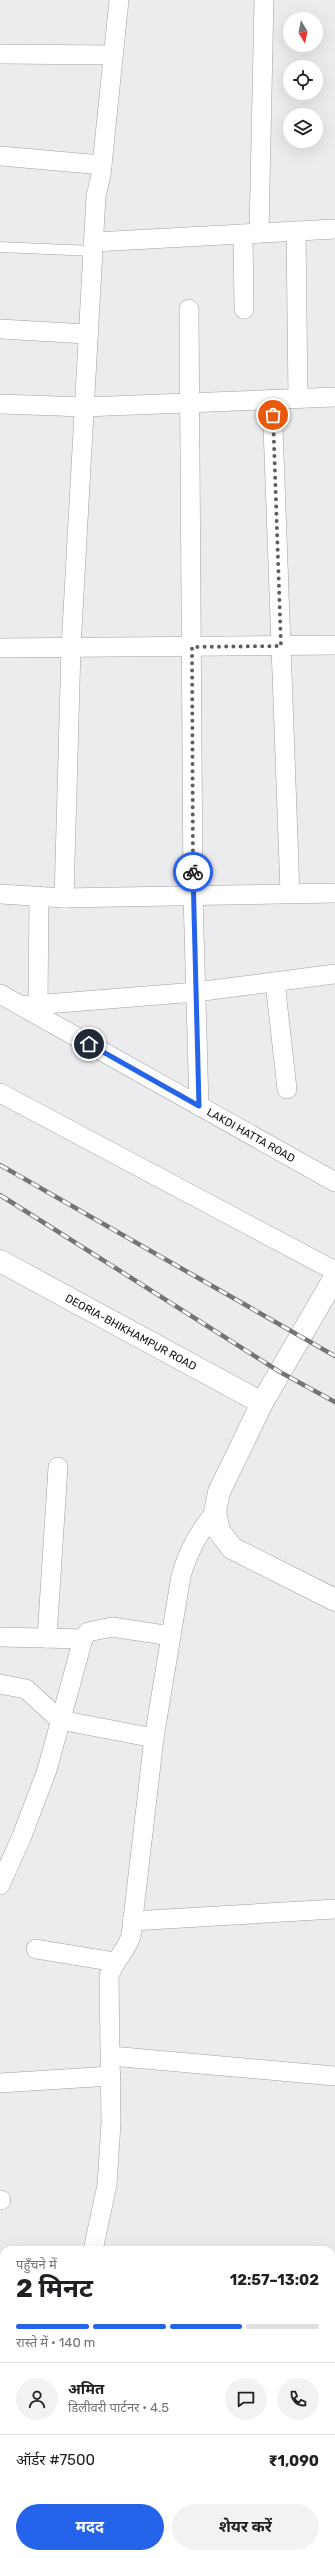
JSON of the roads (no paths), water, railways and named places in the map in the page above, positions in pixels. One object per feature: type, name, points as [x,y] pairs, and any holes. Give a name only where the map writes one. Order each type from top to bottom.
[{"type":"main road","name":"DEORIA-BHIKHAMPUR ROAD","points":[[0,1261],[262,1403]]},
{"type":"main road","points":[[335,1277],[262,1403],[219,1492],[214,1512],[220,1531],[232,1548],[335,1600]]},
{"type":"street","points":[[64,898],[71,648],[87,334],[94,247],[96,196],[102,165],[119,0]]},
{"type":"street","points":[[244,309],[251,234],[264,0]]},
{"type":"street","points":[[0,54],[113,55]]},
{"type":"street","points":[[0,156],[102,165]]},
{"type":"street","points":[[94,247],[251,234],[335,229]]},
{"type":"street","points":[[296,231],[298,398]]},
{"type":"street","points":[[188,309],[193,895],[199,1106]]},
{"type":"street","points":[[0,329],[87,334]]},
{"type":"street","points":[[0,404],[84,407],[335,396]]},
{"type":"street","points":[[272,399],[290,893]]},
{"type":"street","points":[[0,648],[335,645]]},
{"type":"street","points":[[0,894],[64,898],[335,893]]},
{"type":"street","points":[[39,896],[29,1005],[196,992],[335,974]]},
{"type":"street","points":[[275,982],[288,1090]]},
{"type":"street","name":"LAKDI HATTA ROAD","points":[[0,994],[29,1005],[199,1106],[335,1182]]},
{"type":"street","points":[[0,1093],[335,1271]]},
{"type":"street","points":[[47,1638],[58,1467]]},
{"type":"street","points":[[94,2246],[107,2185],[111,2123],[109,1976],[115,1962],[127,1947],[132,1921],[154,1738],[171,1636],[188,1553],[196,1537],[214,1512]]},
{"type":"street","points":[[0,1885],[22,1836],[46,1770],[83,1639],[88,1632],[112,1627],[171,1636]]},
{"type":"street","points":[[0,1637],[83,1639]]},
{"type":"street","points":[[0,1684],[26,1689],[60,1720],[154,1738]]},
{"type":"street","points":[[132,1921],[335,1910]]},
{"type":"street","points":[[36,1949],[115,1962]]},
{"type":"street","points":[[111,2056],[335,2076]]},
{"type":"street","points":[[0,2083],[111,2076]]},
{"type":"lane","points":[[0,247],[94,247]]},
{"type":"railway","points":[[0,1165],[335,1356]]},
{"type":"railway","points":[[0,1195],[280,1372],[335,1402]]}]
